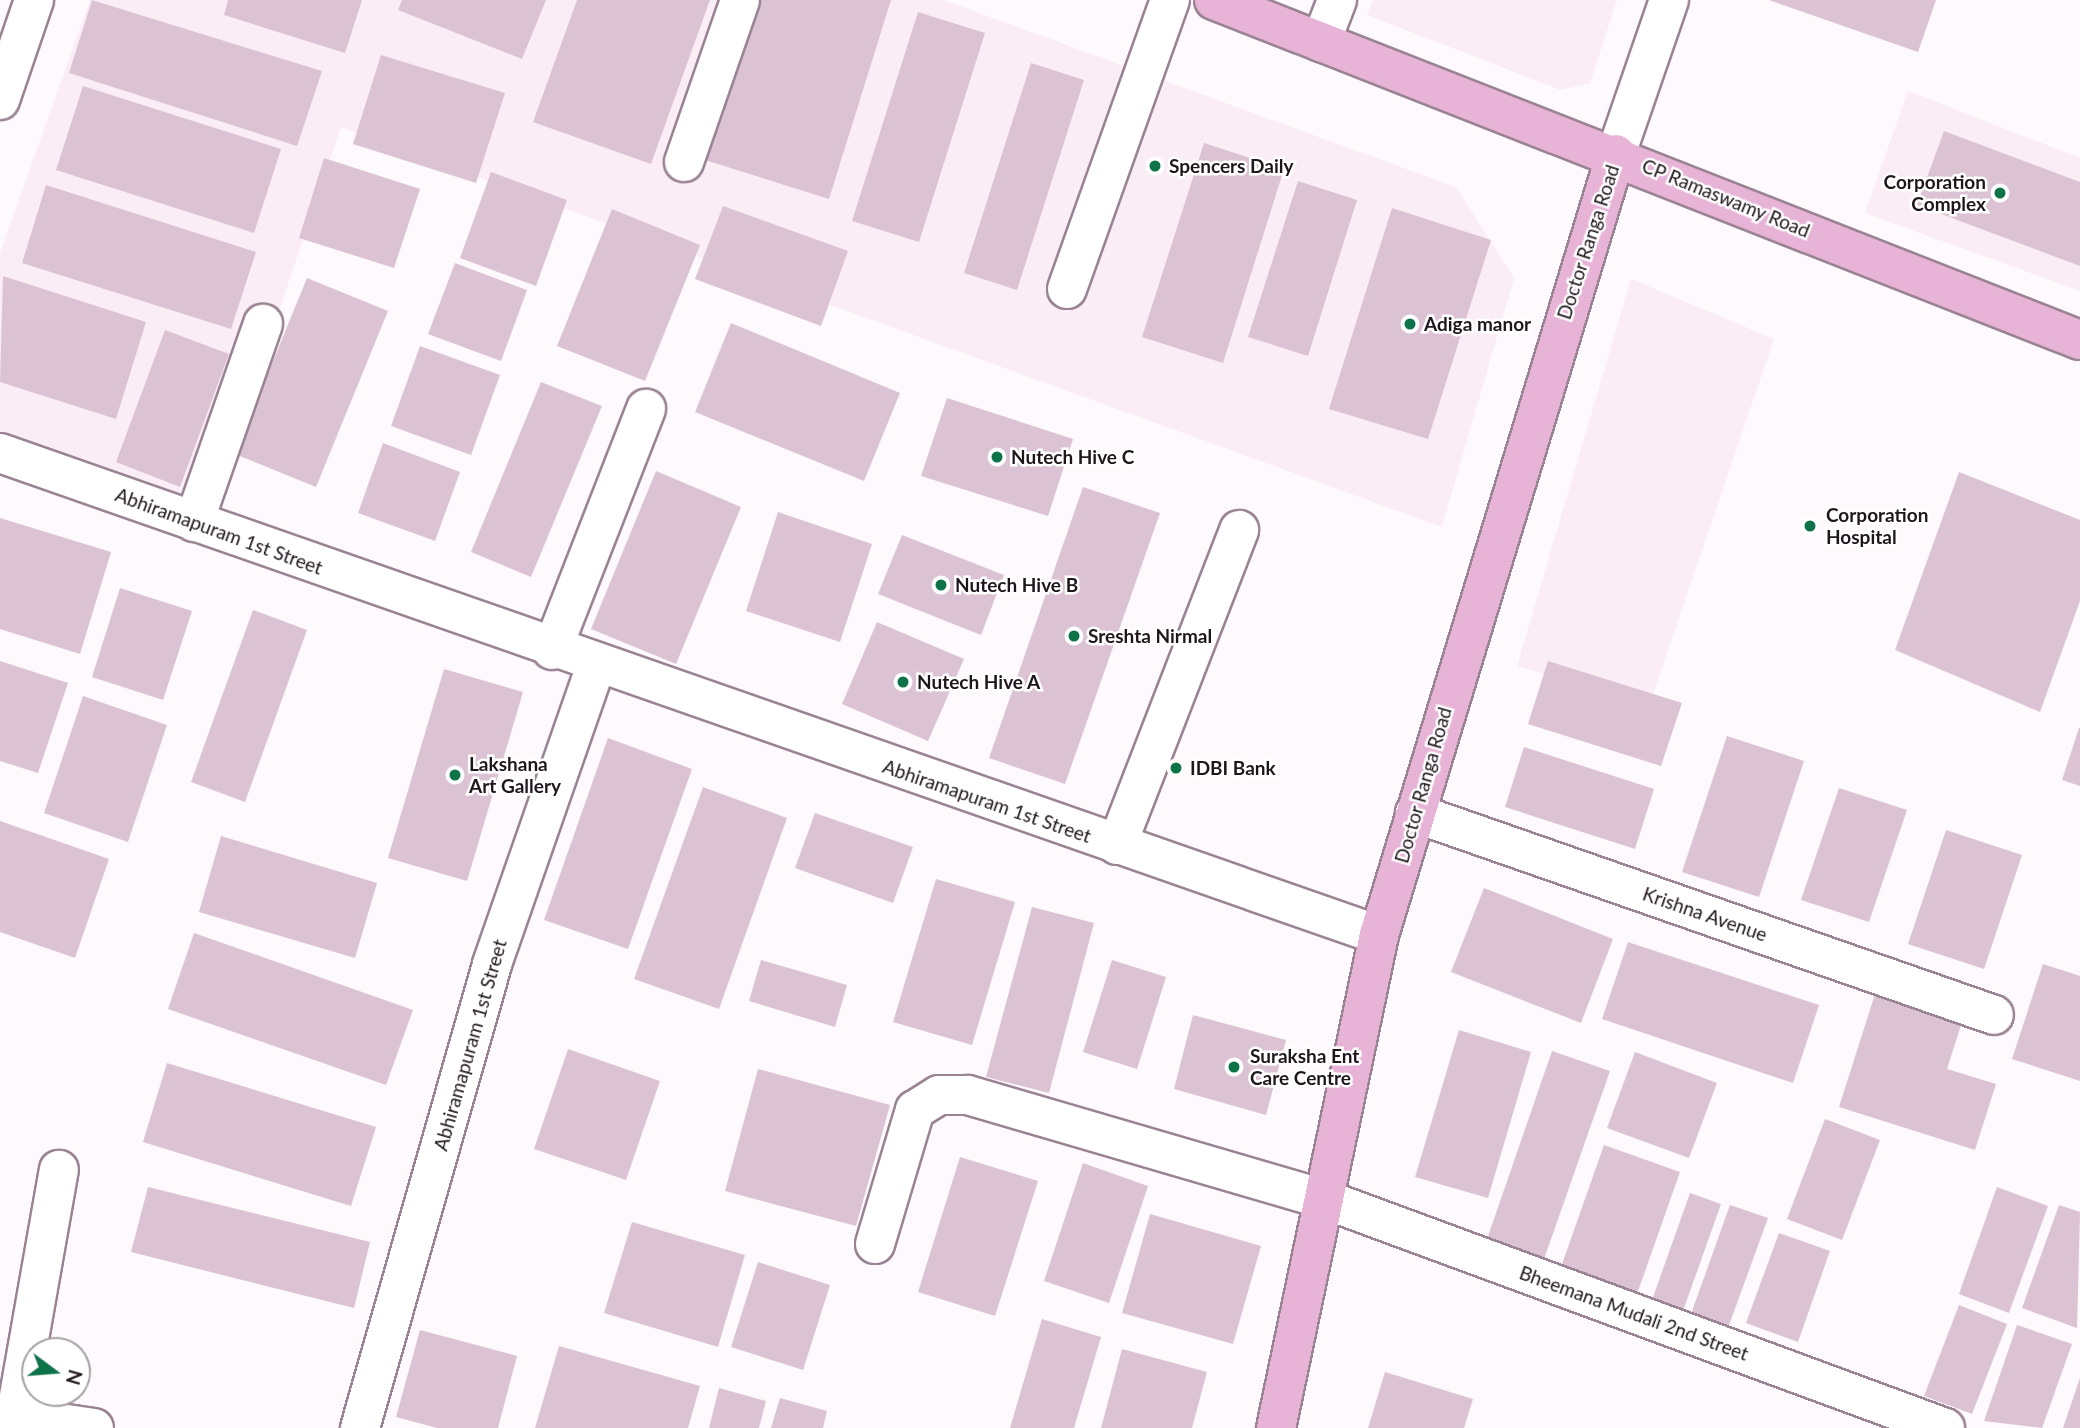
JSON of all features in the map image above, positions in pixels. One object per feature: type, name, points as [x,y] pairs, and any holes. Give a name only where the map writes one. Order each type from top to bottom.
[{"type":"main road","name":"CP Ramaswamy Road","points":[[1214,0],[1616,154],[2080,340]]},
{"type":"main road","name":"Doctor Ranga Road","points":[[1276,1428],[1379,935],[1616,154]]},
{"type":"street","points":[[0,100],[34,0]]},
{"type":"street","points":[[684,162],[740,0]]},
{"type":"street","points":[[1067,289],[1170,0]]},
{"type":"street","points":[[1321,42],[1337,0]]},
{"type":"street","points":[[1616,154],[1670,0]]},
{"type":"street","points":[[194,522],[263,324]]},
{"type":"street","points":[[552,650],[646,409]]},
{"type":"street","name":"Abhiramapuram 1st Street","points":[[0,453],[596,666],[1379,935]]},
{"type":"street","points":[[1117,845],[1239,530]]},
{"type":"street","name":"Abhiramapuram 1st Street","points":[[360,1428],[492,964],[596,666]]},
{"type":"street","name":"Krishna Avenue","points":[[1415,813],[1994,1015]]},
{"type":"street","name":"Bheemana Mudali 2nd Street","points":[[875,1244],[915,1110],[939,1095],[968,1095],[1324,1199],[1945,1428]]},
{"type":"street","points":[[59,1170],[8,1413],[94,1428]]},
{"type":"shaded area","points":[[90,0],[943,0],[1456,187],[1514,278],[1442,527],[341,127],[211,512],[0,431],[0,253]]},
{"type":"shaded area","points":[[1373,0],[1617,0],[1590,83],[1561,90],[1367,15]]},
{"type":"shaded area","points":[[1908,91],[2080,158],[2080,291],[1865,213]]},
{"type":"shaded area","points":[[1631,279],[1774,339],[1649,706],[1517,666]]},
{"type":"building","points":[[92,0],[322,71],[297,146],[69,73]]},
{"type":"building","points":[[228,0],[362,0],[345,53],[224,15]]},
{"type":"building","points":[[402,0],[546,0],[522,59],[398,10]]},
{"type":"building","points":[[577,0],[710,0],[651,164],[533,122]]},
{"type":"building","points":[[753,0],[891,0],[829,199],[702,159]]},
{"type":"building","points":[[1769,0],[1936,0],[1918,52]]},
{"type":"building","points":[[918,12],[985,33],[919,242],[852,221]]},
{"type":"building","points":[[381,55],[505,93],[476,183],[353,144]]},
{"type":"building","points":[[1031,63],[1084,80],[1017,290],[964,273]]},
{"type":"building","points":[[83,86],[281,149],[254,233],[56,170]]},
{"type":"building","name":"Corporation Complex","points":[[1944,131],[2080,182],[2080,266],[1917,205]]},
{"type":"building","points":[[1204,143],[1284,169],[1223,363],[1142,337]]},
{"type":"building","points":[[324,158],[420,189],[394,268],[299,238]]},
{"type":"building","points":[[491,172],[567,200],[536,286],[460,258]]},
{"type":"building","points":[[1298,181],[1357,200],[1308,356],[1248,337]]},
{"type":"building","points":[[46,185],[256,252],[231,329],[22,263]]},
{"type":"building","points":[[723,206],[848,251],[821,326],[695,279]]},
{"type":"building","name":"Adiga manor","points":[[1392,208],[1491,240],[1428,439],[1329,409]]},
{"type":"building","points":[[612,209],[700,245],[645,381],[557,346]]},
{"type":"building","points":[[455,263],[527,290],[501,361],[428,334]]},
{"type":"building","points":[[3,276],[146,322],[116,419],[0,382]]},
{"type":"building","points":[[307,278],[388,311],[316,487],[235,454]]},
{"type":"building","points":[[731,323],[900,393],[864,481],[695,412]]},
{"type":"building","points":[[165,330],[229,354],[180,487],[116,462]]},
{"type":"building","points":[[420,346],[500,375],[471,455],[391,426]]},
{"type":"building","points":[[541,382],[602,406],[531,577],[471,552]]},
{"type":"building","name":"Nutech Hive C","points":[[947,398],[1073,439],[1048,516],[921,476]]},
{"type":"building","points":[[383,443],[460,472],[435,541],[358,513]]},
{"type":"building","points":[[656,471],[741,507],[676,664],[591,629]]},
{"type":"building","points":[[1959,472],[2080,520],[2080,601],[2040,712],[1895,650]]},
{"type":"building","name":"Sreshta Nirmal","points":[[1083,487],[1160,513],[1065,784],[989,758]]},
{"type":"building","points":[[778,512],[872,544],[840,642],[746,611]]},
{"type":"building","points":[[0,518],[111,552],[80,654],[0,629]]},
{"type":"building","name":"Nutech Hive B","points":[[902,535],[1004,575],[981,635],[878,594]]},
{"type":"building","points":[[120,588],[192,611],[163,700],[92,677]]},
{"type":"building","points":[[253,610],[307,630],[245,802],[191,782]]},
{"type":"building","name":"Nutech Hive A","points":[[877,622],[964,659],[928,741],[842,704]]},
{"type":"building","points":[[0,661],[68,683],[38,773],[0,761]]},
{"type":"building","points":[[1548,661],[1682,703],[1661,766],[1528,724]]},
{"type":"building","name":"Lakshana Art Gallery","points":[[444,669],[523,692],[467,881],[388,858]]},
{"type":"building","points":[[83,696],[167,725],[128,842],[44,813]]},
{"type":"building","points":[[2080,728],[2080,786],[2062,780]]},
{"type":"building","points":[[1727,736],[1804,761],[1759,897],[1682,872]]},
{"type":"building","points":[[608,738],[692,769],[628,949],[544,920]]},
{"type":"building","points":[[1524,747],[1654,789],[1635,849],[1505,807]]},
{"type":"building","points":[[703,787],[787,818],[719,1009],[634,979]]},
{"type":"building","points":[[1839,788],[1907,810],[1869,922],[1801,900]]},
{"type":"building","points":[[815,813],[913,847],[893,903],[795,868]]},
{"type":"building","points":[[0,821],[109,859],[75,958],[0,932]]},
{"type":"building","points":[[1946,830],[2022,855],[1984,969],[1908,944]]},
{"type":"building","points":[[221,836],[377,883],[355,958],[199,912]]},
{"type":"building","points":[[936,879],[1015,902],[972,1045],[893,1022]]},
{"type":"building","points":[[1484,888],[1613,939],[1581,1023],[1451,972]]},
{"type":"building","points":[[1032,907],[1094,923],[1049,1093],[986,1077]]},
{"type":"building","points":[[194,933],[413,1010],[386,1085],[168,1009]]},
{"type":"building","points":[[1628,942],[1819,1005],[1793,1083],[1602,1019]]},
{"type":"building","points":[[761,960],[847,985],[835,1027],[749,1001]]},
{"type":"building","points":[[1112,960],[1166,977],[1137,1069],[1083,1052]]},
{"type":"building","points":[[2043,964],[2080,976],[2080,1081],[2012,1059]]},
{"type":"building","points":[[1875,994],[1962,1022],[1947,1069],[1996,1084],[1975,1150],[1839,1107]]},
{"type":"building","points":[[1193,1015],[1286,1040],[1266,1115],[1174,1089]]},
{"type":"building","points":[[1459,1030],[1531,1052],[1488,1198],[1415,1177]]},
{"type":"building","points":[[568,1049],[660,1081],[626,1180],[534,1149]]},
{"type":"building","points":[[1552,1051],[1610,1071],[1543,1262],[1486,1242]]},
{"type":"building","points":[[1635,1052],[1717,1083],[1689,1158],[1607,1128]]},
{"type":"building","points":[[167,1063],[376,1127],[351,1206],[143,1142]]},
{"type":"building","points":[[758,1069],[890,1105],[856,1226],[725,1191]]},
{"type":"building","points":[[1825,1119],[1880,1140],[1842,1240],[1787,1219]]},
{"type":"building","points":[[1604,1145],[1680,1172],[1637,1294],[1561,1267]]},
{"type":"building","points":[[960,1157],[1038,1181],[995,1316],[918,1292]]},
{"type":"building","points":[[1083,1163],[1148,1186],[1109,1303],[1044,1281]]},
{"type":"building","points":[[148,1187],[370,1242],[354,1308],[131,1252]]},
{"type":"building","points":[[1997,1187],[2048,1206],[2009,1313],[1959,1294]]},
{"type":"building","points":[[1690,1193],[1721,1204],[1683,1311],[1652,1300]]},
{"type":"building","points":[[1730,1205],[1768,1218],[1728,1328],[1691,1314]]},
{"type":"building","points":[[2059,1205],[2080,1212],[2077,1328],[2022,1308]]},
{"type":"building","points":[[1150,1214],[1261,1246],[1233,1344],[1122,1313]]},
{"type":"building","points":[[632,1222],[745,1255],[718,1347],[604,1313]]},
{"type":"building","points":[[1779,1233],[1830,1251],[1798,1342],[1746,1323]]},
{"type":"building","points":[[758,1262],[830,1285],[803,1370],[731,1347]]},
{"type":"building","points":[[1959,1305],[2007,1324],[1972,1414],[1924,1396]]},
{"type":"building","points":[[1042,1319],[1101,1337],[1074,1428],[1010,1428]]},
{"type":"building","points":[[2017,1325],[2072,1344],[2042,1428],[1984,1421]]},
{"type":"building","points":[[420,1330],[517,1356],[498,1428],[437,1428],[396,1417]]},
{"type":"building","points":[[559,1346],[700,1386],[688,1428],[535,1428]]},
{"type":"building","points":[[1122,1349],[1207,1372],[1192,1428],[1101,1428]]},
{"type":"building","points":[[1385,1372],[1473,1399],[1464,1428],[1368,1428]]},
{"type":"building","points":[[2080,1378],[2080,1428],[2063,1428]]},
{"type":"building","points":[[719,1388],[766,1401],[759,1428],[709,1428]]},
{"type":"building","points":[[780,1398],[827,1411],[823,1428],[771,1428]]},
{"type":"place","name":"Spencers Daily","points":[[1155,166]]},
{"type":"place","name":"Corporation Complex","points":[[2000,193]]},
{"type":"place","name":"Adiga manor","points":[[1410,324]]},
{"type":"place","name":"Nutech Hive C","points":[[997,457]]},
{"type":"place","name":"Corporation Hospital","points":[[1810,526]]},
{"type":"place","name":"Nutech Hive B","points":[[941,585]]},
{"type":"place","name":"Sreshta Nirmal","points":[[1074,636]]},
{"type":"place","name":"Nutech Hive A","points":[[903,682]]},
{"type":"place","name":"IDBI Bank","points":[[1176,768]]},
{"type":"place","name":"Lakshana Art Gallery","points":[[455,775]]},
{"type":"place","name":"Suraksha Ent Care Centre","points":[[1234,1067]]}]
